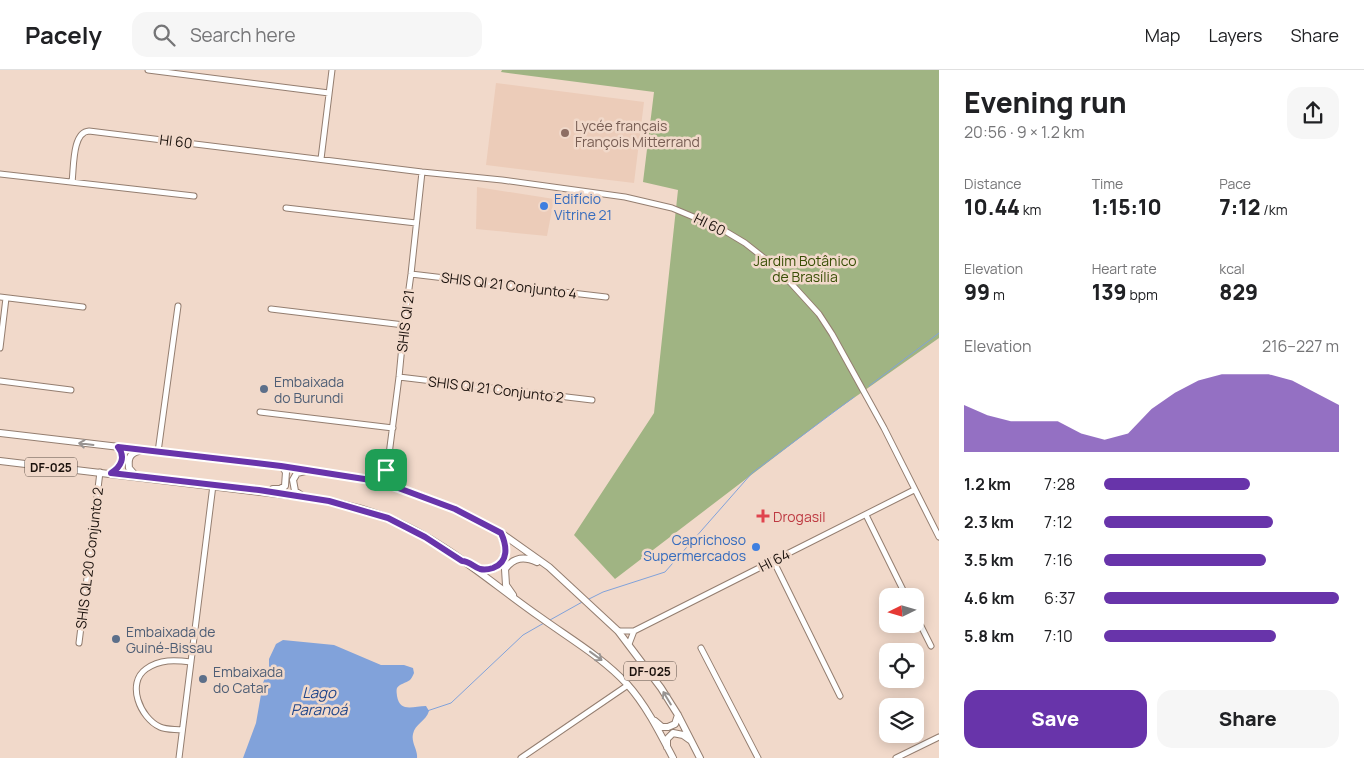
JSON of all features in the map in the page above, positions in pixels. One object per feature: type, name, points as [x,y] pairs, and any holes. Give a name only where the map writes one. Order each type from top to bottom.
[{"type":"main road","name":"DF-025","points":[[0,433],[281,466],[377,481],[455,509],[501,533],[550,567],[618,630],[661,688],[678,715],[700,758]]},
{"type":"main road","points":[[111,473],[118,469],[121,464],[121,453],[118,447]]},
{"type":"main road","points":[[136,476],[128,468],[130,456],[133,453],[142,451],[155,452]]},
{"type":"main road","name":"DF-025","points":[[0,461],[303,496],[329,501],[388,518],[425,537],[462,561],[604,663],[628,685],[646,711],[673,758]]},
{"type":"main road","points":[[259,490],[280,489],[285,486],[286,472],[281,466]]},
{"type":"main road","points":[[303,496],[295,490],[293,480],[297,473],[308,470]]},
{"type":"main road","points":[[462,561],[466,561],[480,569],[492,568],[498,565],[504,558],[506,548],[501,533]]},
{"type":"main road","points":[[516,600],[506,585],[505,569],[510,563],[521,557],[530,558],[550,567]]},
{"type":"main road","points":[[646,711],[660,726],[665,728],[674,724],[678,715]]},
{"type":"main road","points":[[667,747],[667,739],[673,733],[683,734],[691,740]]},
{"type":"street","points":[[148,70],[329,92]]},
{"type":"street","points":[[321,159],[332,70]]},
{"type":"street","name":"HI 60","points":[[72,182],[77,140],[85,131],[502,180],[625,197],[672,208],[700,218],[733,236],[760,255],[778,270],[819,314],[845,356],[939,537]]},
{"type":"street","name":"SHIS QI 21","points":[[377,481],[386,470],[393,428],[422,172]]},
{"type":"street","points":[[0,174],[194,196]]},
{"type":"street","points":[[286,208],[416,223]]},
{"type":"street","name":"SHIS QI 21 Conjunto 4","points":[[411,274],[606,297]]},
{"type":"street","points":[[0,348],[3,298],[83,307]]},
{"type":"street","points":[[155,452],[178,306]]},
{"type":"street","points":[[271,310],[404,325]]},
{"type":"street","name":"SHIS QI 21 Conjunto 2","points":[[400,377],[592,400]]},
{"type":"street","points":[[0,381],[71,390]]},
{"type":"street","points":[[260,412],[393,428]]},
{"type":"street","points":[[386,470],[393,486]]},
{"type":"street","name":"SHIS QL 20 Conjunto 2","points":[[79,643],[100,472]]},
{"type":"street","points":[[179,758],[213,486]]},
{"type":"street","name":"HI 64","points":[[634,631],[914,490]]},
{"type":"street","points":[[866,515],[902,588]]},
{"type":"street","points":[[773,560],[840,696]]},
{"type":"street","points":[[618,630],[634,631],[629,644]]},
{"type":"street","points":[[924,632],[931,646]]},
{"type":"street","points":[[701,648],[758,758]]},
{"type":"street","points":[[182,730],[162,728],[148,717],[139,705],[137,685],[142,672],[153,665],[168,660],[191,662]]},
{"type":"street","points":[[521,758],[628,685]]},
{"type":"street","points":[[896,758],[939,736]]},
{"type":"shaded area","name":"Lycée français François Mitterrand","points":[[496,83],[644,102],[634,183],[486,165]]},
{"type":"shaded area","points":[[477,187],[554,199],[547,236],[476,229]]},
{"type":"green space","name":"Jardim Botânico de Brasília","points":[[502,70],[939,70],[939,338],[831,414],[615,579],[574,535],[654,413],[678,190],[643,182],[654,92],[501,72]]},
{"type":"water","name":"Lago Paranoá","points":[[283,640],[334,645],[381,665],[404,665],[413,668],[414,673],[411,678],[397,688],[397,696],[404,707],[426,706],[429,711],[413,734],[417,758],[243,758],[256,723],[263,683],[269,667],[269,659],[276,644]]},
{"type":"waterway","points":[[869,386],[939,333]]},
{"type":"waterway","points":[[587,600],[603,592],[665,572],[752,473],[854,397]]},
{"type":"waterway","points":[[550,620],[584,601]]},
{"type":"waterway","points":[[427,711],[451,703],[523,635],[544,623]]},
{"type":"place","name":"Lycée français François Mitterrand","points":[[565,133]]},
{"type":"place","name":"Edifício Vitrine 21","points":[[544,206]]},
{"type":"place","name":"Embaixada do Burundi","points":[[264,389]]},
{"type":"place","name":"Drogasil","points":[[763,516]]},
{"type":"place","name":"Caprichoso Supermercados","points":[[756,547]]},
{"type":"place","name":"Embaixada de Guiné-Bissau","points":[[116,639]]},
{"type":"place","name":"Embaixada do Catar","points":[[203,679]]},
{"type":"route","points":[[118,447],[281,466],[377,481],[386,470],[393,486],[455,509],[501,533],[506,548],[501,563],[492,568],[480,569],[466,561],[462,561],[402,524],[377,514],[329,501],[259,490],[111,473],[118,469],[121,464],[122,458],[118,447]]}]
